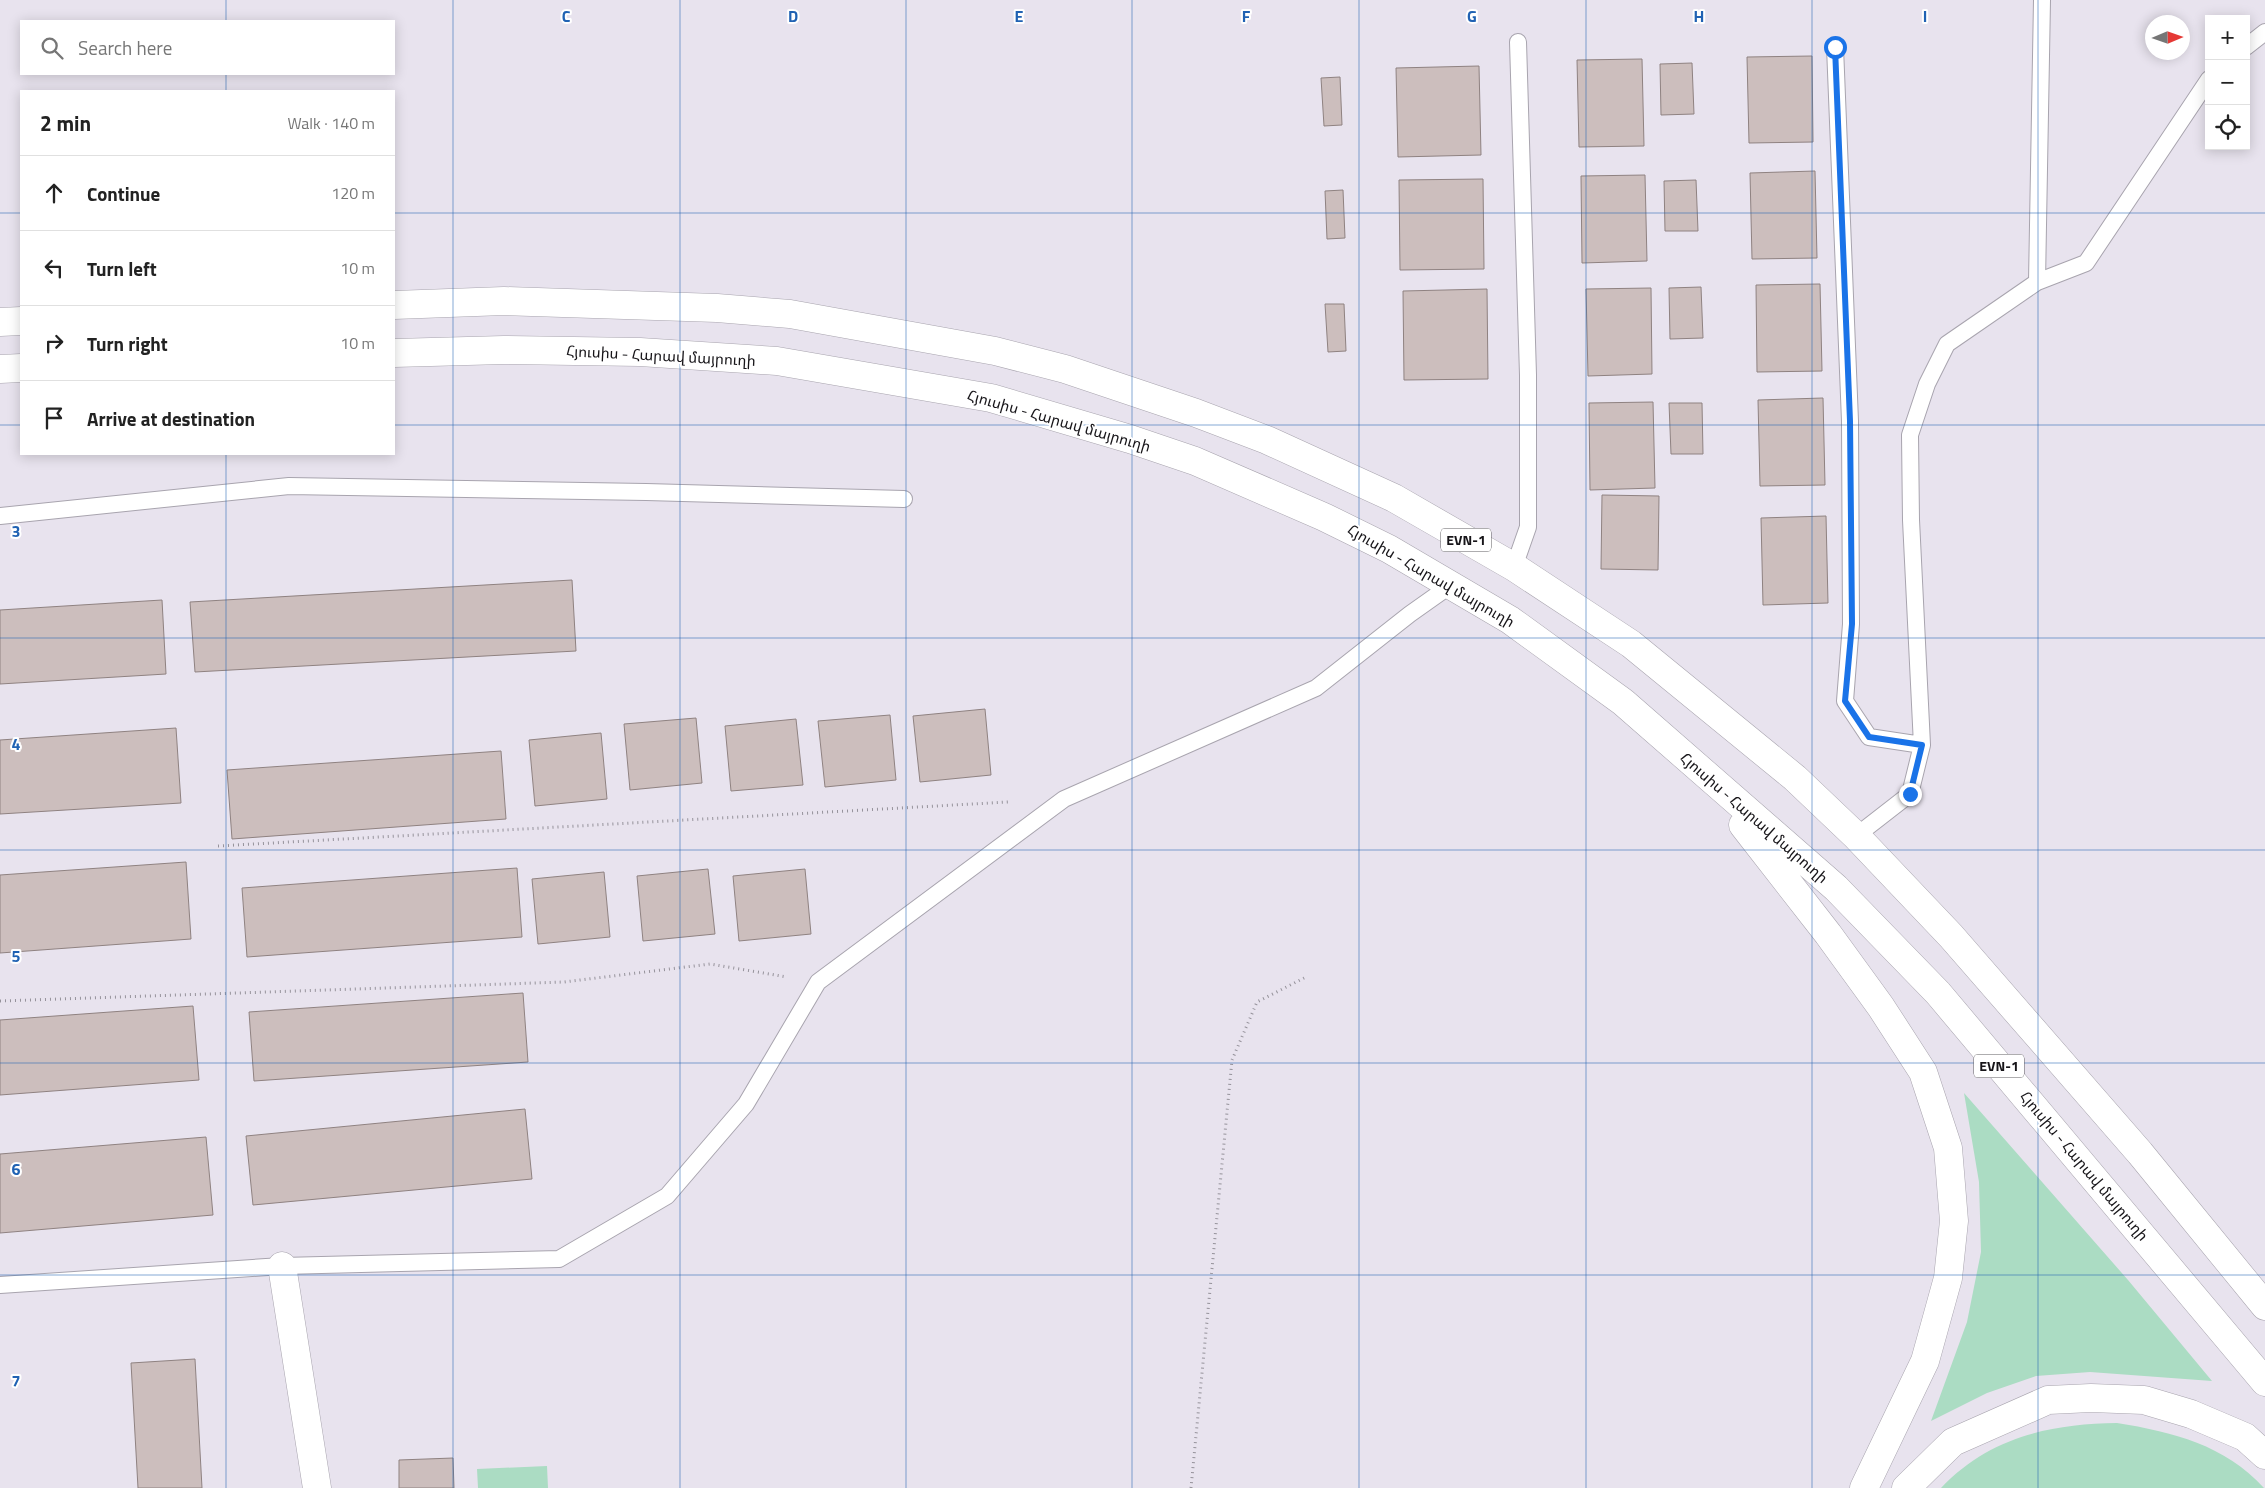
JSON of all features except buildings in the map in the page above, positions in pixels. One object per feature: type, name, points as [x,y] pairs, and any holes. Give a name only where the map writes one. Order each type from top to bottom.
[{"type":"main road","name":"EVN-1","points":[[395,305],[504,301],[717,308],[790,314],[995,351],[1065,369],[1124,388],[1267,440],[1394,498],[1514,567],[1631,644],[1795,778],[1856,836],[1951,936],[2044,1040],[2140,1153],[2265,1306]]},
{"type":"main road","name":"Հյուսիս - Հարավ մայրուղի","points":[[395,353],[533,350],[640,352],[777,361],[991,398],[1130,439],[1195,461],[1324,517],[1389,549],[1510,620],[1623,702],[1705,776],[1836,888],[1938,993],[2265,1382]]},
{"type":"main road","points":[[1705,776],[1828,934],[1881,1006],[1923,1072],[1948,1148],[1954,1221],[1948,1278],[1926,1361],[1864,1488]]},
{"type":"main road","points":[[282,1266],[317,1488]]},
{"type":"main road","points":[[1906,1488],[1953,1442],[2048,1400],[2091,1398],[2144,1400],[2191,1414],[2245,1437],[2265,1455]]},
{"type":"lane","points":[[2037,282],[2042,0]]},
{"type":"lane","points":[[2250,43],[2265,32]]},
{"type":"lane","points":[[1514,567],[1528,527],[1528,375],[1518,42]]},
{"type":"lane","points":[[1835,47],[1850,421],[1852,624],[1845,701],[1869,737],[1922,745]]},
{"type":"lane","points":[[1856,836],[1910,794],[1922,745],[1911,520],[1910,435],[1927,384],[1948,344],[2037,282],[2086,263],[2205,85]]},
{"type":"lane","points":[[0,516],[288,486],[636,491],[904,499]]},
{"type":"lane","points":[[0,1285],[282,1266],[559,1259],[667,1196],[746,1104],[818,982],[1064,799],[1316,688],[1410,614],[1452,585]]},
{"type":"path","points":[[218,846],[1064,799]]},
{"type":"path","points":[[0,1001],[564,982],[710,964],[818,982]]},
{"type":"path","points":[[1191,1488],[1232,1060],[1256,1002],[1306,977]]},
{"type":"green space","points":[[1964,1093],[2128,1280],[2212,1381],[2090,1372],[2036,1376],[1987,1393],[1931,1421],[1967,1322],[1981,1252],[1979,1182]]},
{"type":"green space","points":[[2117,1423],[2178,1436],[2197,1443],[2232,1461],[2249,1473],[2264,1488],[1941,1488],[1979,1456],[2000,1445],[2022,1437],[2068,1426]]},
{"type":"green space","points":[[547,1466],[548,1488],[478,1488],[477,1469]]},
{"type":"route","points":[[1835,47],[1850,421],[1852,624],[1845,701],[1869,737],[1922,745],[1910,794]]}]
